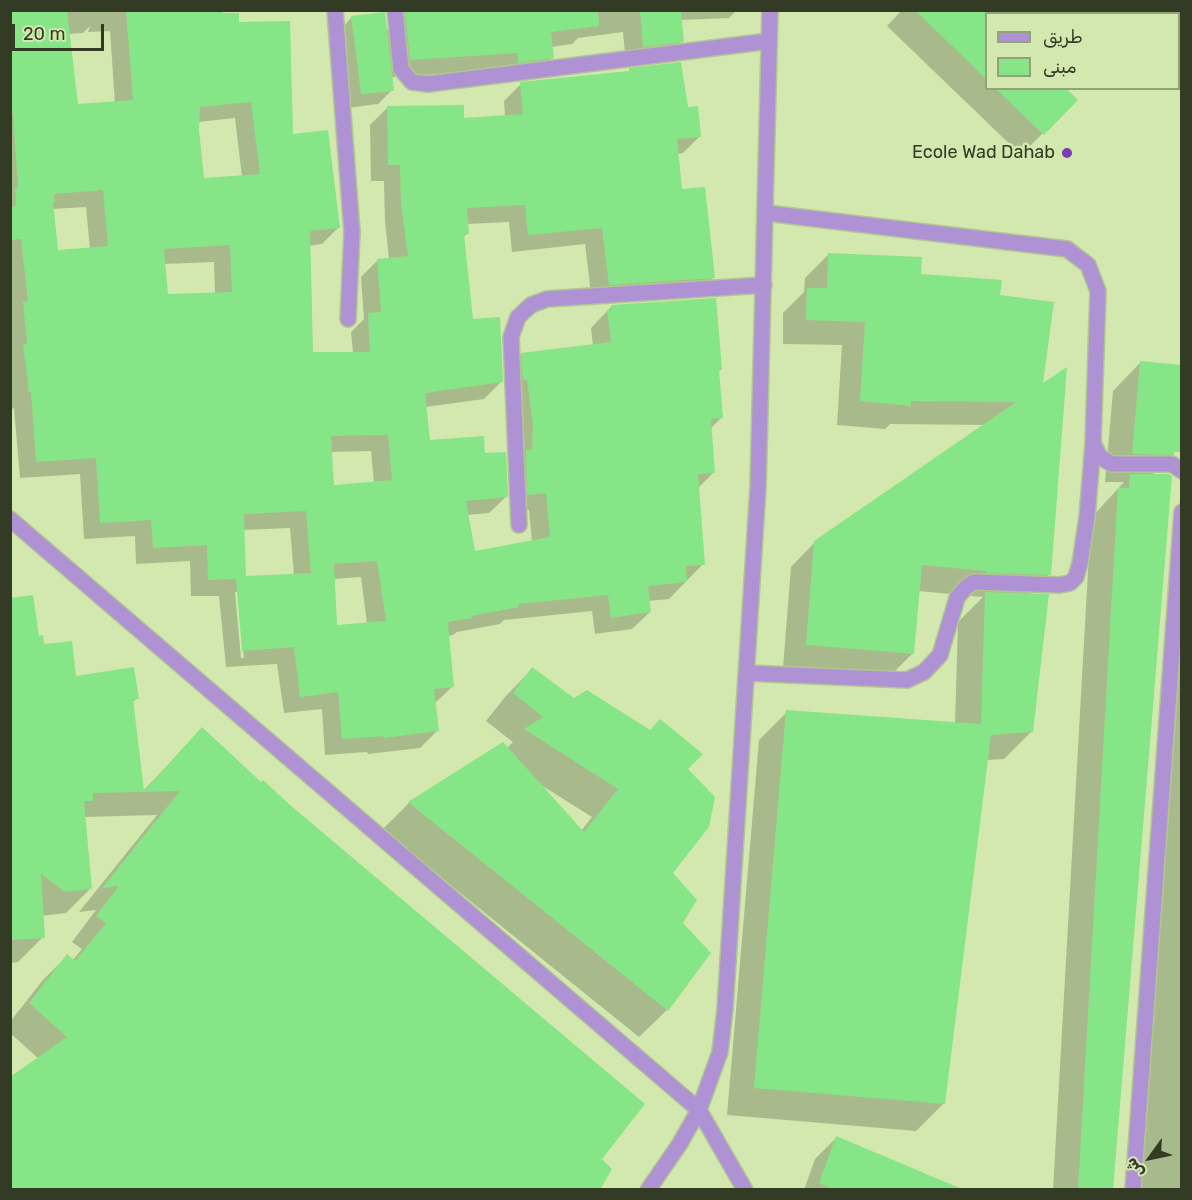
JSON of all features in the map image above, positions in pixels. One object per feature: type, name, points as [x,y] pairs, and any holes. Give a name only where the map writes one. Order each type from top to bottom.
[{"type":"street","points":[[395,10],[401,69],[412,82],[428,84],[769,41]]},
{"type":"street","points":[[648,1190],[679,1145],[699,1110],[720,1052],[725,1009],[758,487],[770,10]]},
{"type":"street","points":[[337,11],[352,232],[348,319]]},
{"type":"street","points":[[746,673],[907,680],[924,672],[940,655],[957,598],[974,582],[1059,585],[1070,583],[1077,576],[1080,563],[1087,517],[1093,443],[1098,291],[1088,265],[1066,249],[766,213]]},
{"type":"street","points":[[519,525],[511,337],[519,317],[531,305],[547,299],[764,285]]},
{"type":"street","points":[[1093,443],[1100,457],[1112,464],[1172,464],[1182,471]]},
{"type":"street","points":[[1133,1190],[1182,512]]},
{"type":"street","points":[[10,519],[699,1110],[745,1190]]},
{"type":"building","points":[[10,10],[67,10],[78,104],[133,100],[126,10],[223,10],[223,13],[239,13],[239,22],[290,21],[293,134],[328,130],[340,228],[310,231],[313,352],[370,352],[368,313],[381,312],[377,259],[408,256],[401,203],[400,165],[388,165],[387,106],[464,105],[464,118],[523,114],[520,82],[629,71],[629,68],[681,62],[688,107],[698,106],[701,137],[677,139],[682,189],[705,187],[715,278],[609,285],[602,228],[528,235],[525,205],[467,208],[469,234],[464,234],[473,319],[500,317],[503,382],[425,393],[430,440],[484,436],[485,453],[506,452],[508,497],[466,501],[475,551],[550,537],[546,493],[527,495],[526,450],[532,450],[533,426],[527,379],[523,380],[521,353],[611,342],[607,310],[612,309],[611,305],[716,298],[723,418],[711,419],[715,473],[698,474],[705,565],[686,566],[687,582],[648,586],[651,612],[611,618],[608,595],[518,604],[519,607],[448,622],[454,687],[434,689],[439,731],[384,738],[384,736],[342,739],[338,692],[300,697],[294,647],[242,651],[236,579],[208,580],[207,545],[153,548],[151,520],[100,523],[96,458],[36,462],[31,392],[29,392],[23,344],[27,344],[23,302],[28,301],[21,239],[10,240],[10,207],[16,206],[15,188],[18,188],[13,114],[10,114]],"holes":[[[251,102],[260,174],[204,178],[199,130],[200,107]],[[103,190],[108,246],[58,250],[53,202],[55,202],[54,194]],[[230,245],[232,292],[168,294],[164,249]],[[388,435],[392,480],[334,485],[331,436]],[[306,511],[311,573],[246,576],[244,514]],[[377,561],[386,621],[337,625],[334,564]]]},
{"type":"building","points":[[405,10],[598,10],[599,26],[551,32],[554,58],[518,63],[518,53],[410,60]]},
{"type":"building","points":[[640,10],[681,10],[684,42],[643,47]]},
{"type":"building","points":[[915,10],[987,10],[985,12],[985,78]]},
{"type":"building","points":[[385,12],[394,91],[361,94],[351,16]]},
{"type":"building","points":[[997,90],[1068,90],[1078,100],[1044,135]]},
{"type":"building","points":[[828,253],[922,257],[921,274],[1002,280],[1000,295],[1054,302],[1043,383],[1067,367],[1051,575],[986,573],[986,571],[922,565],[914,654],[806,645],[814,541],[1016,402],[911,401],[911,406],[860,401],[865,322],[806,320],[807,288],[827,288]]},
{"type":"building","points":[[1140,361],[1182,365],[1182,452],[1174,452],[1174,455],[1132,454]]},
{"type":"building","points":[[1130,474],[1169,474],[1172,476],[1113,1190],[1078,1190],[1118,488],[1129,488]]},
{"type":"building","points":[[985,592],[1049,594],[1033,732],[991,735],[945,1104],[754,1088],[786,710],[981,724]]},
{"type":"building","points":[[33,595],[39,636],[43,635],[44,644],[72,641],[76,676],[134,667],[139,699],[133,699],[144,791],[202,727],[261,782],[263,780],[645,1104],[602,1159],[612,1169],[600,1190],[10,1190],[10,1077],[67,1037],[29,1003],[67,954],[75,961],[106,923],[96,916],[119,886],[102,888],[180,791],[93,793],[93,801],[84,801],[92,889],[65,892],[41,874],[45,938],[10,940],[10,598]]},
{"type":"building","points":[[532,667],[574,698],[587,690],[650,730],[660,719],[703,754],[688,769],[715,797],[709,827],[673,873],[697,900],[683,923],[711,953],[668,1011],[408,802],[503,742],[584,832],[618,789],[524,729],[543,717],[513,693]]},
{"type":"building","points":[[836,1136],[962,1190],[834,1190],[819,1183]]},
{"type":"place","name":"Ecole Wad Dahab","points":[[1067,153]]}]
